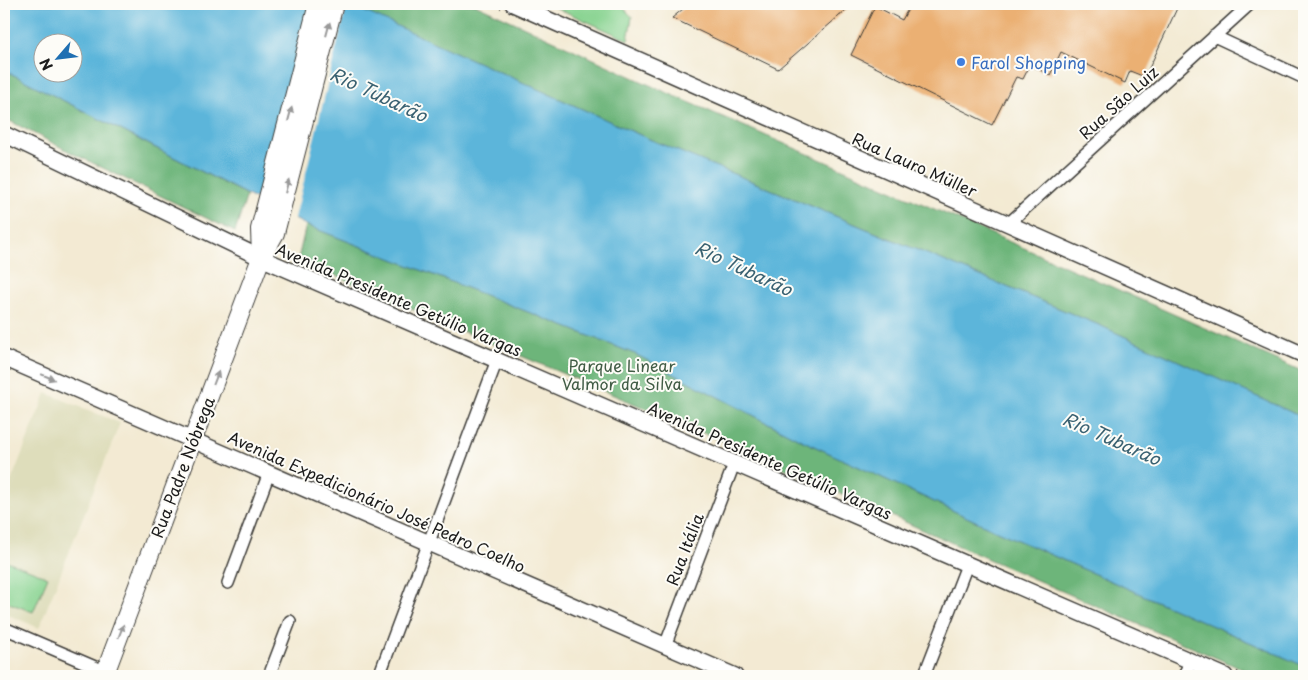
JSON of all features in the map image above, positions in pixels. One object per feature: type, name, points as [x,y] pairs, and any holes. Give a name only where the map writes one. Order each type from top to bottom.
[{"type":"main road","points":[[267,231],[318,4]]},
{"type":"main road","points":[[267,231],[334,4]]},
{"type":"main road","name":"Rua Lauro Müller","points":[[512,4],[1304,355]]},
{"type":"main road","name":"Avenida Presidente Getúlio Vargas","points":[[4,134],[261,258],[1225,676]]},
{"type":"main road","name":"Rua Padre Nóbrega","points":[[108,675],[261,258],[267,231]]},
{"type":"main road","name":"Avenida Expedicionário José Pedro Coelho","points":[[4,358],[736,676]]},
{"type":"street","name":"Rua São Luiz","points":[[1008,224],[1250,4]]},
{"type":"street","points":[[1214,36],[1304,78]]},
{"type":"street","points":[[382,675],[497,360]]},
{"type":"street","name":"Rua Itália","points":[[665,646],[734,464]]},
{"type":"street","points":[[228,583],[269,473]]},
{"type":"street","points":[[924,676],[967,565]]},
{"type":"street","points":[[269,676],[290,621]]},
{"type":"street","points":[[4,628],[108,675]]},
{"type":"street","points":[[1184,676],[1190,661]]},
{"type":"shaded area","points":[[46,393],[120,423],[39,628],[4,613],[4,499]]},
{"type":"green space","points":[[364,4],[475,4],[654,87],[1304,372],[1304,418],[1099,325],[649,139],[361,10]]},
{"type":"green space","points":[[548,4],[620,4],[632,17],[628,40]]},
{"type":"green space","points":[[4,70],[247,195],[235,232],[4,118]]},
{"type":"green space","name":"Parque Linear Valmor da Silva","points":[[306,225],[635,354],[801,440],[999,532],[1304,666],[1304,676],[1258,676],[739,448],[462,331],[298,259]]},
{"type":"green space","points":[[4,560],[48,577],[33,612],[4,601]]},
{"type":"water","name":"Rio Tubarão","points":[[4,4],[348,4],[649,139],[1099,325],[1304,418],[1304,666],[999,532],[801,440],[635,354],[306,225],[4,70]]},
{"type":"pier","points":[[314,4],[347,4],[294,222],[262,206]]},
{"type":"building","points":[[689,4],[853,4],[778,69],[672,18]]},
{"type":"building","name":"Farol Shopping","points":[[911,4],[1179,4],[1145,77],[1130,71],[1125,83],[1061,52],[1050,75],[1030,65],[1023,79],[1016,77],[992,125],[851,55],[875,6],[902,20]]},
{"type":"place","name":"Farol Shopping","points":[[961,62]]}]
